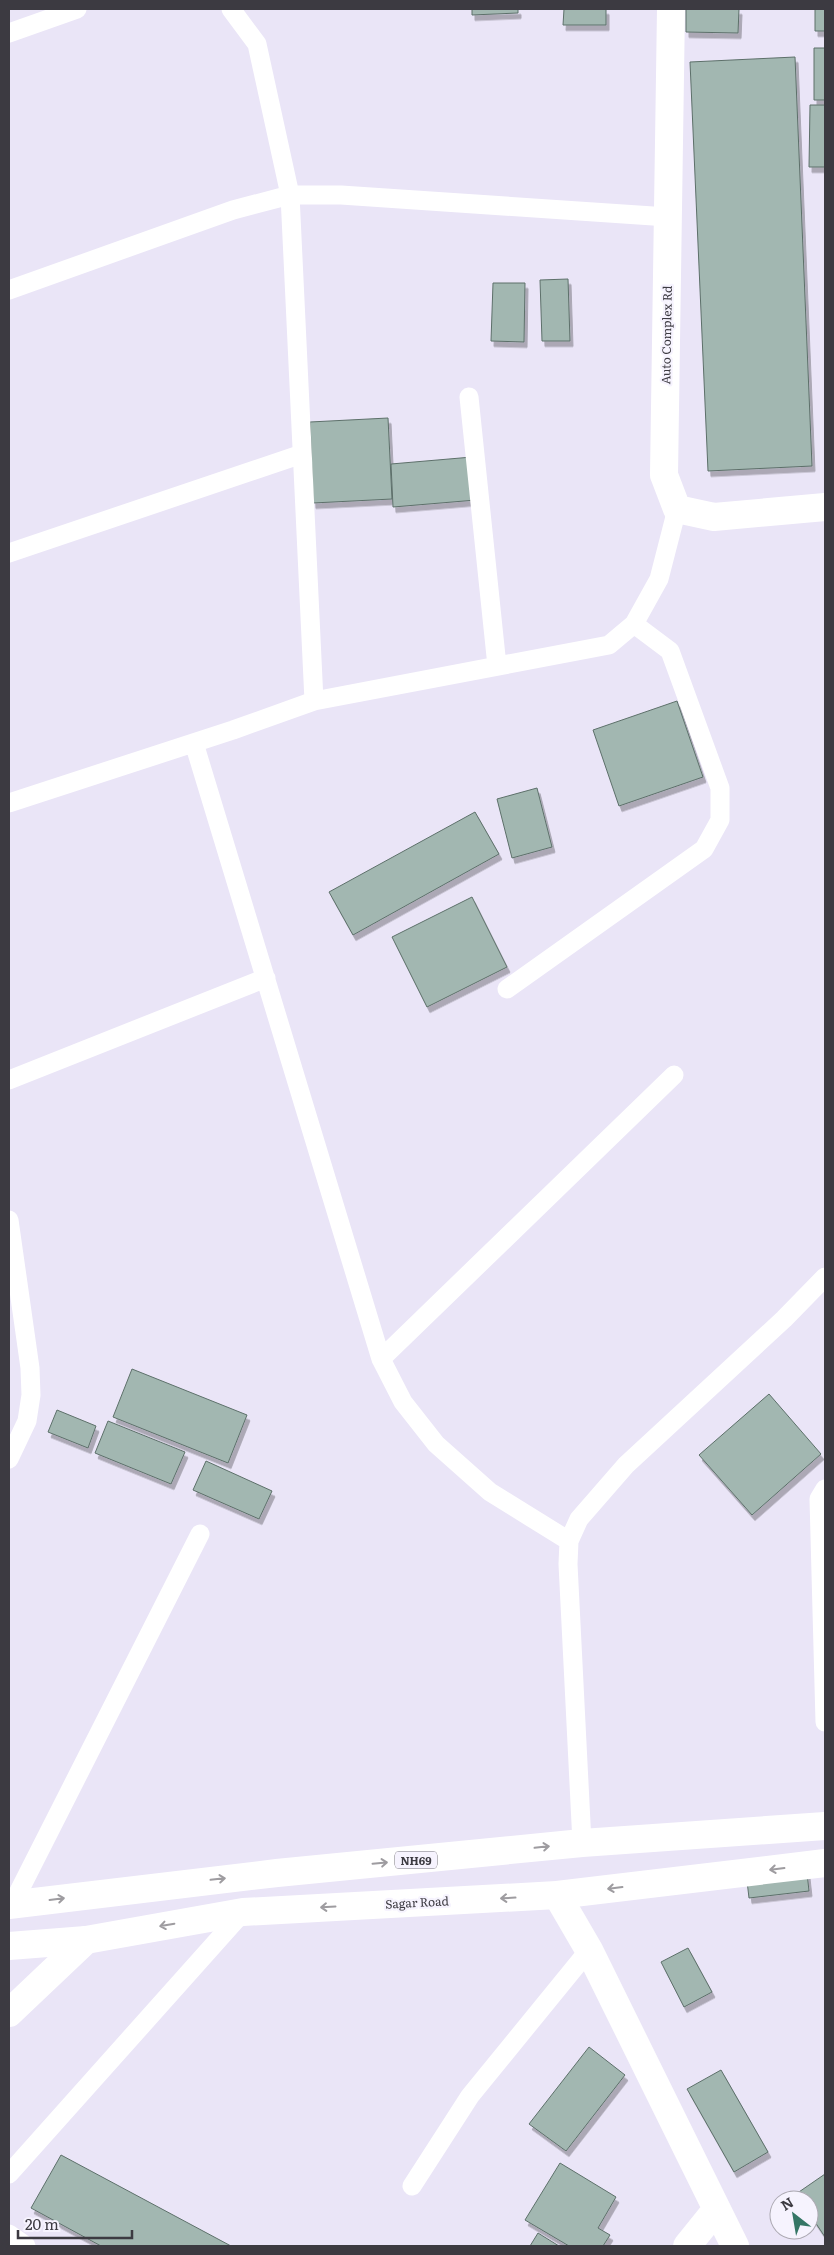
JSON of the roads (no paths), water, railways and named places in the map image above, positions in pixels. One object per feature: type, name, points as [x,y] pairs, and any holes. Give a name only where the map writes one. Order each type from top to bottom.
[{"type":"main road","name":"Auto Complex Rd","points":[[671,9],[664,475],[676,509]]},
{"type":"main road","points":[[676,509],[714,517],[825,507]]},
{"type":"main road","name":"NH69","points":[[11,1905],[277,1873],[582,1843],[825,1826]]},
{"type":"main road","name":"Sagar Road","points":[[9,1946],[86,1940],[242,1912],[557,1895],[825,1863]]},
{"type":"main road","points":[[557,1895],[589,1950],[735,2246]]},
{"type":"main road","points":[[9,2013],[86,1940]]},
{"type":"main road","points":[[687,2246],[716,2210]]},
{"type":"lane","points":[[9,33],[77,9]]},
{"type":"lane","points":[[231,9],[257,44],[290,195],[314,700]]},
{"type":"lane","points":[[9,290],[233,210],[290,195],[341,195],[668,218]]},
{"type":"lane","points":[[469,397],[497,666]]},
{"type":"lane","points":[[9,553],[302,454]]},
{"type":"lane","points":[[9,804],[194,743],[314,700],[609,645],[634,624],[659,579],[676,509]]},
{"type":"lane","points":[[507,989],[704,849],[720,820],[720,788],[670,651],[634,624]]},
{"type":"lane","points":[[194,743],[382,1360],[403,1402],[436,1444],[490,1492],[569,1541]]},
{"type":"lane","points":[[9,1080],[266,978]]},
{"type":"lane","points":[[382,1360],[674,1075]]},
{"type":"lane","points":[[9,1220],[30,1368],[31,1395],[27,1421],[9,1459]]},
{"type":"lane","points":[[582,1843],[568,1564],[569,1541],[579,1520],[626,1465],[784,1319],[825,1277]]},
{"type":"lane","points":[[825,1488],[819,1500],[825,1722]]},
{"type":"lane","points":[[11,1905],[200,1534]]},
{"type":"lane","points":[[9,2174],[242,1912]]},
{"type":"lane","points":[[412,2186],[470,2096],[589,1950]]},
{"type":"lane","points":[[9,2234],[26,2246]]}]
